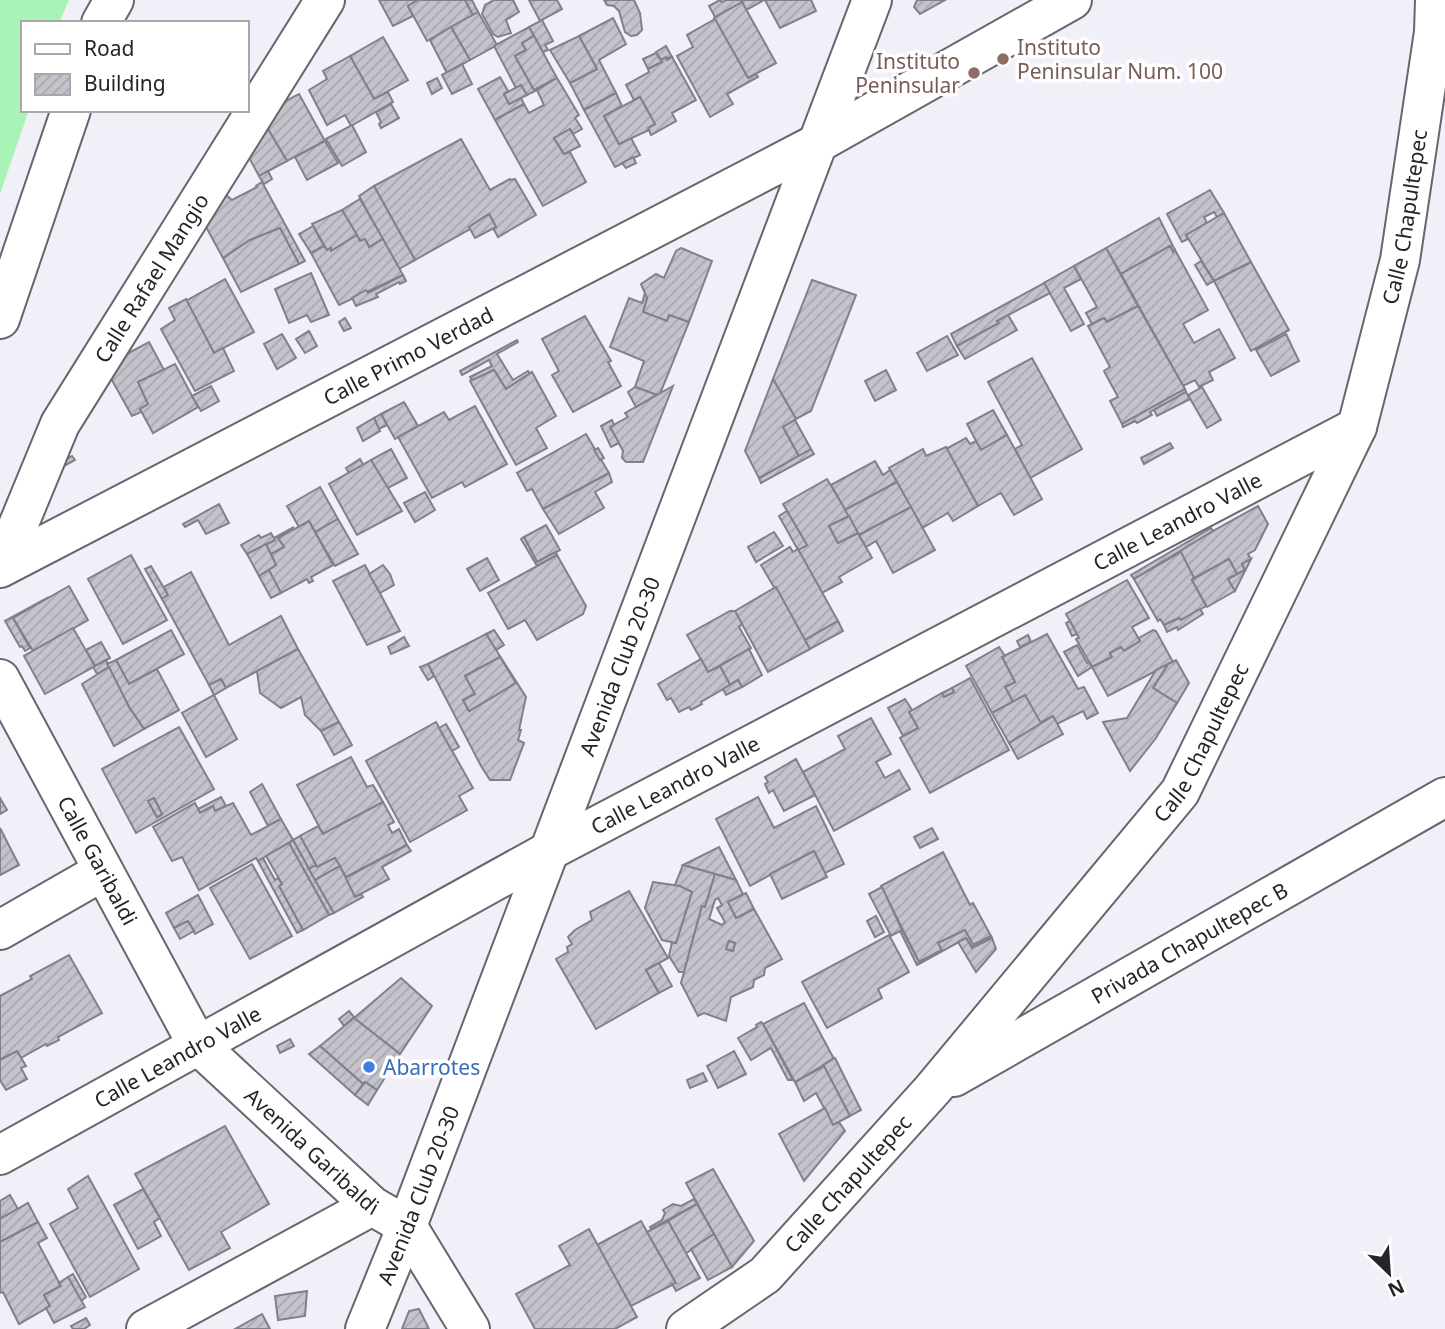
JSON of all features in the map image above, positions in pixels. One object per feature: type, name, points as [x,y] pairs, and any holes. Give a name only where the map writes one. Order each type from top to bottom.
[{"type":"street","points":[[102,21],[114,0]]},
{"type":"street","name":"Calle Rafael Mangio","points":[[1,568],[60,424],[325,0]]},
{"type":"street","name":"Avenida Club 20-30","points":[[365,1329],[407,1226],[872,0]]},
{"type":"street","name":"Calle Primo Verdad","points":[[1,568],[818,143],[1072,0]]},
{"type":"street","name":"Calle Chapultepec","points":[[686,1329],[765,1275],[933,1089],[1180,792],[1357,426],[1399,260],[1433,32],[1435,0]]},
{"type":"street","points":[[0,319],[70,112]]},
{"type":"street","name":"Calle Leandro Valle","points":[[0,1155],[549,851],[1357,426]]},
{"type":"street","name":"Calle Garibaldi","points":[[0,679],[197,1044]]},
{"type":"street","name":"Privada Chapultepec B","points":[[933,1089],[1445,797]]},
{"type":"street","points":[[0,930],[103,871]]},
{"type":"street","name":"Avenida Garibaldi","points":[[197,1044],[372,1206],[407,1226],[470,1329]]},
{"type":"street","points":[[146,1329],[372,1206]]},
{"type":"green space","points":[[0,0],[69,0],[60,21],[21,21],[21,112],[28,112],[0,194]]},
{"type":"building","points":[[379,0],[418,0],[408,6],[413,16],[393,26]]},
{"type":"building","points":[[418,0],[465,0],[473,15],[427,41],[408,6]]},
{"type":"building","points":[[465,0],[472,0],[478,12],[473,15]]},
{"type":"building","points":[[494,0],[513,0],[519,12],[506,20],[511,33],[498,37],[493,34],[482,14],[485,5]]},
{"type":"building","points":[[529,0],[557,0],[562,9],[540,21]]},
{"type":"building","points":[[604,0],[634,0],[640,13],[642,30],[631,36],[625,32],[619,11],[614,6],[607,5]]},
{"type":"building","points":[[720,0],[742,2],[715,17],[709,6]]},
{"type":"building","points":[[741,0],[764,0],[746,10]]},
{"type":"building","points":[[765,0],[811,0],[816,11],[780,28]]},
{"type":"building","points":[[917,0],[945,0],[920,14],[914,7]]},
{"type":"building","points":[[742,2],[776,63],[748,78],[714,18]]},
{"type":"building","points":[[478,12],[497,45],[470,60],[451,27]]},
{"type":"building","points":[[613,18],[626,44],[599,60],[616,93],[584,110],[570,83],[597,69],[579,36]]},
{"type":"building","points":[[715,19],[748,78],[756,74],[758,77],[727,94],[733,104],[710,117],[677,56],[693,47],[687,35]]},
{"type":"building","points":[[542,20],[553,41],[545,45],[548,50],[543,52],[529,27]]},
{"type":"building","points":[[451,27],[470,60],[447,73],[430,40]]},
{"type":"building","points":[[529,27],[534,36],[522,43],[526,50],[515,56],[534,90],[539,89],[527,95],[521,85],[516,88],[494,46]]},
{"type":"building","points":[[534,36],[557,78],[534,90],[515,56],[526,50],[522,43]]},
{"type":"building","points":[[579,36],[597,69],[570,83],[550,50]]},
{"type":"building","points":[[383,37],[408,80],[374,99],[350,56]]},
{"type":"building","points":[[666,46],[672,57],[661,60],[656,52]]},
{"type":"building","points":[[656,53],[662,62],[648,69],[643,59]]},
{"type":"building","points":[[350,56],[374,99],[388,92],[393,102],[351,126],[345,115],[327,125],[309,90],[327,79],[323,71]]},
{"type":"building","points":[[666,57],[667,60],[672,57],[696,100],[672,113],[676,121],[651,135],[648,128],[655,124],[640,97],[634,100],[626,85],[649,72],[648,69]]},
{"type":"building","points":[[462,64],[472,84],[452,94],[442,75]]},
{"type":"building","points":[[500,77],[508,91],[504,94],[509,104],[521,98],[524,104],[495,120],[478,89]]},
{"type":"building","points":[[437,78],[442,88],[432,94],[427,83]]},
{"type":"building","points":[[557,78],[579,115],[575,118],[582,129],[573,134],[570,129],[554,138],[564,154],[570,152],[586,182],[543,206],[495,120],[524,104],[529,113],[544,105],[537,90]]},
{"type":"building","points":[[521,85],[527,95],[509,104],[504,94]]},
{"type":"building","points":[[616,93],[622,106],[604,116],[619,144],[631,138],[640,155],[615,167],[584,110]]},
{"type":"building","points":[[299,94],[325,141],[287,161],[262,119],[280,104]]},
{"type":"building","points":[[640,97],[655,124],[648,128],[649,130],[619,144],[604,116]]},
{"type":"building","points":[[391,104],[399,118],[381,128],[376,112]]},
{"type":"building","points":[[262,119],[287,161],[259,176],[241,143]]},
{"type":"building","points":[[352,125],[366,152],[342,166],[326,139]]},
{"type":"building","points":[[570,129],[580,146],[564,154],[554,138]]},
{"type":"building","points":[[461,139],[490,190],[515,179],[536,215],[498,237],[489,214],[469,227],[470,229],[415,260],[374,186]]},
{"type":"building","points":[[325,141],[338,163],[307,180],[295,157]]},
{"type":"building","points":[[633,157],[636,163],[626,168],[622,163]]},
{"type":"building","points":[[268,171],[272,179],[264,184],[259,176]]},
{"type":"building","points":[[262,182],[305,261],[299,264],[280,228],[250,240],[223,258],[199,214],[226,195],[232,200]]},
{"type":"building","points":[[374,186],[415,260],[399,269],[359,196]]},
{"type":"building","points":[[1210,190],[1224,213],[1217,217],[1214,212],[1204,217],[1207,223],[1186,235],[1188,239],[1182,242],[1167,214]]},
{"type":"building","points":[[360,199],[383,239],[369,247],[365,239],[360,241],[342,210]]},
{"type":"building","points":[[342,210],[357,235],[331,251],[331,248],[327,250],[312,224]]},
{"type":"building","points":[[1224,213],[1251,262],[1214,281],[1186,235]]},
{"type":"building","points":[[489,214],[496,227],[475,238],[469,227]]},
{"type":"building","points":[[1159,218],[1175,250],[1173,252],[1170,246],[1121,274],[1106,248]]},
{"type":"building","points":[[313,226],[324,246],[311,253],[299,234]]},
{"type":"building","points":[[280,228],[299,264],[241,292],[223,258],[250,240]]},
{"type":"building","points":[[357,235],[360,241],[365,239],[369,247],[383,239],[403,275],[339,305],[311,253],[324,246],[327,250],[331,248],[331,251]]},
{"type":"building","points":[[1170,246],[1173,252],[1175,250],[1208,310],[1183,324],[1194,343],[1219,329],[1235,358],[1209,372],[1213,380],[1199,387],[1195,380],[1183,386],[1121,274]]},
{"type":"building","points":[[681,248],[712,261],[689,322],[669,315],[667,321],[643,312],[647,298],[641,284],[656,274],[664,278],[676,251]]},
{"type":"building","points":[[1106,248],[1138,306],[1107,322],[1104,318],[1092,324],[1086,313],[1097,307],[1074,266]]},
{"type":"building","points":[[1201,261],[1214,281],[1207,285],[1195,265]]},
{"type":"building","points":[[1251,262],[1289,330],[1251,351],[1214,281]]},
{"type":"building","points":[[1074,266],[1081,279],[1064,288],[1084,324],[1071,331],[1044,283]]},
{"type":"building","points":[[311,273],[329,315],[311,322],[307,315],[289,323],[275,289]]},
{"type":"building","points":[[403,275],[406,281],[400,284],[399,282],[376,294],[378,297],[356,306],[352,298]]},
{"type":"building","points":[[225,279],[254,332],[214,353],[186,301]]},
{"type":"building","points":[[812,280],[856,295],[811,411],[796,419],[773,379]]},
{"type":"building","points":[[1044,283],[1050,293],[957,346],[951,334]]},
{"type":"building","points":[[645,293],[647,298],[643,312],[667,321],[669,315],[689,322],[660,394],[656,395],[635,387],[644,361],[610,347],[629,298],[642,303]]},
{"type":"building","points":[[186,299],[214,353],[223,348],[234,371],[195,391],[161,329],[175,320],[169,308]]},
{"type":"building","points":[[1138,306],[1185,389],[1122,424],[1110,401],[1118,397],[1104,371],[1110,367],[1088,326],[1104,318],[1107,322]]},
{"type":"building","points":[[1008,315],[1017,330],[965,359],[957,346],[999,323],[997,321]]},
{"type":"building","points":[[585,316],[611,361],[608,362],[621,386],[573,412],[552,375],[559,371],[542,339]]},
{"type":"building","points":[[345,318],[351,328],[344,331],[339,322]]},
{"type":"building","points":[[309,331],[317,346],[305,353],[296,339]]},
{"type":"building","points":[[282,334],[296,358],[277,369],[264,344]]},
{"type":"building","points":[[1286,334],[1299,361],[1271,376],[1256,350]]},
{"type":"building","points":[[947,336],[958,355],[927,371],[917,353]]},
{"type":"building","points":[[517,340],[518,342],[497,354],[513,380],[528,371],[531,375],[506,389],[494,370],[472,381],[470,377],[492,366],[489,360],[462,375],[460,371]]},
{"type":"building","points":[[149,342],[164,370],[138,382],[148,404],[140,409],[141,412],[132,416],[104,366]]},
{"type":"building","points":[[1032,358],[1082,449],[1030,478],[1015,449],[1022,445],[988,382]]},
{"type":"building","points":[[175,364],[198,407],[153,433],[140,409],[148,404],[138,382]]},
{"type":"building","points":[[494,370],[506,389],[532,372],[556,416],[536,428],[547,448],[516,465],[470,381]]},
{"type":"building","points":[[886,370],[896,390],[875,401],[865,381]]},
{"type":"building","points":[[773,379],[796,419],[783,427],[799,456],[759,478],[745,451]]},
{"type":"building","points":[[211,386],[219,401],[201,411],[192,396]]},
{"type":"building","points":[[673,386],[643,462],[626,462],[610,427],[628,417],[625,413]]},
{"type":"building","points":[[635,387],[656,395],[636,407],[628,392]]},
{"type":"building","points":[[1202,387],[1221,420],[1207,428],[1188,395]]},
{"type":"building","points":[[1185,389],[1186,392],[1150,412],[1152,415],[1123,427],[1122,424]]},
{"type":"building","points":[[1186,392],[1190,399],[1157,416],[1154,410]]},
{"type":"building","points":[[404,402],[418,426],[395,439],[381,414]]},
{"type":"building","points":[[475,406],[507,464],[465,487],[462,482],[432,498],[398,437],[444,412],[449,420]]},
{"type":"building","points":[[993,410],[1007,435],[981,450],[967,424]]},
{"type":"building","points":[[381,414],[387,425],[379,429],[374,418]]},
{"type":"building","points":[[374,418],[380,431],[363,441],[357,428]]},
{"type":"building","points":[[612,420],[614,425],[610,427],[619,443],[611,447],[601,426]]},
{"type":"building","points":[[795,420],[811,449],[799,456],[783,427]]},
{"type":"building","points":[[586,434],[609,473],[543,509],[532,489],[527,491],[517,473]]},
{"type":"building","points":[[1007,435],[1042,499],[1014,515],[1001,493],[978,506],[946,449],[966,438],[970,444],[976,441],[981,450]]},
{"type":"building","points":[[1170,443],[1173,448],[1144,464],[1141,458]]},
{"type":"building","points":[[946,447],[978,506],[953,521],[948,513],[922,528],[889,468],[923,449],[926,456]]},
{"type":"building","points":[[598,448],[604,458],[600,460],[594,450]]},
{"type":"building","points":[[391,449],[407,478],[386,489],[371,460]]},
{"type":"building","points":[[811,449],[814,454],[761,483],[759,478]]},
{"type":"building","points":[[72,456],[75,460],[64,466],[62,461]]},
{"type":"building","points":[[360,459],[364,466],[349,473],[346,468]]},
{"type":"building","points":[[371,460],[402,511],[357,535],[329,484]]},
{"type":"building","points":[[875,461],[883,475],[890,470],[897,482],[845,510],[831,485]]},
{"type":"building","points":[[609,473],[612,482],[595,492],[604,508],[559,534],[543,509]]},
{"type":"building","points":[[827,479],[849,516],[829,526],[838,543],[858,533],[872,558],[839,577],[842,582],[822,593],[798,550],[807,545],[783,504]]},
{"type":"building","points":[[897,482],[911,507],[859,535],[845,510]]},
{"type":"building","points":[[320,487],[338,519],[315,532],[309,521],[299,527],[287,506]]},
{"type":"building","points":[[425,492],[435,510],[415,522],[404,503]]},
{"type":"building","points":[[219,504],[229,523],[206,534],[198,520],[185,527],[183,524]]},
{"type":"building","points":[[1258,506],[1268,524],[1255,550],[1248,554],[1251,559],[1242,564],[1245,570],[1237,574],[1229,559],[1194,578],[1179,550]]},
{"type":"building","points":[[911,507],[935,550],[893,573],[876,541],[866,547],[859,535]]},
{"type":"building","points":[[787,511],[807,545],[798,550],[779,516]]},
{"type":"building","points":[[849,516],[858,533],[838,543],[829,526]]},
{"type":"building","points":[[338,519],[358,554],[335,566],[315,532]]},
{"type":"building","points":[[309,521],[333,565],[311,577],[313,581],[309,583],[307,579],[281,593],[268,570],[276,565],[271,554],[284,547],[278,538]]},
{"type":"building","points":[[546,525],[560,550],[537,562],[524,537]]},
{"type":"building","points":[[294,527],[278,538],[284,547],[271,554],[266,545]]},
{"type":"building","points":[[1211,528],[1213,531],[1134,579],[1131,575]]},
{"type":"building","points":[[774,532],[783,546],[756,562],[748,547]]},
{"type":"building","points":[[271,533],[275,540],[247,554],[241,545],[259,535],[261,538]]},
{"type":"building","points":[[524,537],[537,562],[556,552],[557,555],[537,566],[521,539]]},
{"type":"building","points":[[266,544],[276,565],[259,576],[247,554]]},
{"type":"building","points":[[790,547],[793,552],[798,549],[838,621],[805,640],[761,565]]},
{"type":"building","points":[[1181,552],[1206,606],[1181,620],[1179,618],[1164,625],[1160,619],[1158,621],[1134,579]]},
{"type":"building","points":[[131,555],[167,620],[123,644],[88,579]]},
{"type":"building","points":[[557,555],[586,606],[583,614],[537,640],[525,620],[508,629],[488,593]]},
{"type":"building","points":[[487,558],[499,580],[480,591],[467,569]]},
{"type":"building","points":[[1229,559],[1237,574],[1228,579],[1235,591],[1207,607],[1192,580]]},
{"type":"building","points":[[1251,559],[1235,591],[1228,579],[1245,570],[1242,564]]},
{"type":"building","points":[[365,565],[400,631],[367,645],[333,581]]},
{"type":"building","points":[[383,565],[394,585],[380,593],[369,574]]},
{"type":"building","points":[[151,566],[168,595],[162,599],[145,569]]},
{"type":"building","points":[[269,570],[281,593],[271,598],[259,576]]},
{"type":"building","points":[[191,572],[229,645],[281,616],[298,649],[226,688],[221,679],[209,685],[162,599],[168,595],[164,587]]},
{"type":"building","points":[[1127,580],[1149,618],[1132,627],[1140,641],[1124,651],[1121,647],[1110,653],[1112,657],[1092,667],[1066,614]]},
{"type":"building","points":[[69,586],[88,620],[33,651],[13,618]]},
{"type":"building","points":[[776,587],[810,649],[768,672],[735,611]]},
{"type":"building","points":[[49,597],[13,618],[30,648],[25,651],[5,621]]},
{"type":"building","points":[[1200,609],[1203,614],[1178,630],[1177,627],[1167,632],[1164,625],[1179,618],[1181,620]]},
{"type":"building","points":[[730,611],[735,611],[742,624],[739,627],[751,648],[708,672],[687,635]]},
{"type":"building","points":[[838,621],[843,631],[810,649],[805,640]]},
{"type":"building","points":[[1070,621],[1077,634],[1072,636],[1066,623]]},
{"type":"building","points":[[73,628],[95,666],[45,694],[24,656]]},
{"type":"building","points":[[171,630],[184,654],[129,684],[116,660]]},
{"type":"building","points":[[494,630],[504,645],[496,650],[486,634]]},
{"type":"building","points":[[1153,630],[1173,662],[1108,696],[1092,667],[1112,657],[1110,653],[1121,647],[1124,651]]},
{"type":"building","points":[[486,634],[526,697],[518,740],[524,743],[510,780],[490,780],[428,664]],"holes":[[[500,657],[516,683],[469,711],[463,700],[475,694],[465,676]]]},
{"type":"building","points":[[1047,634],[1078,689],[1084,687],[1098,713],[1087,719],[1083,711],[1057,724],[1053,716],[1040,723],[1025,695],[1013,702],[1005,687],[1015,682],[1002,657]]},
{"type":"building","points":[[1028,635],[1031,642],[1020,647],[1017,641]]},
{"type":"building","points":[[404,637],[409,646],[391,654],[388,647]]},
{"type":"building","points":[[101,642],[110,658],[95,666],[86,650]]},
{"type":"building","points":[[1077,645],[1092,667],[1078,676],[1064,652]]},
{"type":"building","points":[[999,647],[1015,682],[1005,687],[1013,702],[992,713],[966,666]]},
{"type":"building","points":[[298,649],[339,722],[321,731],[305,715],[301,697],[281,708],[260,693],[257,671]]},
{"type":"building","points":[[749,649],[762,675],[742,687],[738,680],[730,685],[720,666]]},
{"type":"building","points":[[500,657],[516,683],[469,711],[463,700],[475,694],[465,676]]},
{"type":"building","points":[[701,659],[708,672],[720,666],[730,685],[691,710],[689,707],[679,712],[671,698],[667,700],[658,684]]},
{"type":"building","points":[[106,660],[109,667],[97,674],[93,667]]},
{"type":"building","points":[[116,660],[129,684],[157,669],[179,710],[144,729],[129,707],[107,664]]},
{"type":"building","points":[[1176,660],[1189,683],[1177,703],[1153,688],[1168,664]]},
{"type":"building","points":[[428,664],[434,676],[428,680],[420,667]]},
{"type":"building","points":[[1168,664],[1153,688],[1177,703],[1156,738],[1130,771],[1103,722],[1127,718],[1156,670]]},
{"type":"building","points":[[109,667],[129,707],[144,729],[114,746],[82,684]]},
{"type":"building","points":[[970,678],[1009,750],[930,793],[900,738],[918,728],[909,712],[942,693],[944,697],[954,692],[952,688]]},
{"type":"building","points":[[221,679],[226,688],[214,695],[209,685]]},
{"type":"building","points":[[738,680],[742,687],[726,695],[723,689]]},
{"type":"building","points":[[952,688],[954,692],[944,697],[942,693]]},
{"type":"building","points":[[214,695],[237,739],[206,757],[182,713]]},
{"type":"building","points":[[1025,695],[1042,725],[1009,743],[992,713]]},
{"type":"building","points":[[905,699],[918,728],[903,736],[888,708]]},
{"type":"building","points":[[1053,716],[1063,734],[1018,759],[1009,743]]},
{"type":"building","points":[[871,718],[891,754],[876,762],[885,778],[899,770],[910,789],[834,831],[803,772],[845,749],[838,736]]},
{"type":"building","points":[[339,722],[352,745],[334,755],[321,731]]},
{"type":"building","points":[[436,722],[473,788],[459,796],[467,810],[410,842],[366,761]]},
{"type":"building","points":[[446,724],[459,747],[452,751],[439,728]]},
{"type":"building","points":[[179,727],[214,789],[136,833],[102,769]],"holes":[[[154,798],[162,814],[157,817],[148,801]]]},
{"type":"building","points":[[351,757],[367,787],[373,785],[383,802],[323,834],[297,785]]},
{"type":"building","points":[[796,759],[815,795],[784,811],[773,790],[769,793],[765,777]]},
{"type":"building","points":[[262,784],[281,819],[268,826],[250,792]]},
{"type":"building","points":[[221,797],[226,806],[215,811],[213,806],[200,813],[198,809]]},
{"type":"building","points":[[758,797],[774,828],[816,806],[844,864],[825,873],[814,851],[750,886],[716,819]]},
{"type":"building","points":[[0,798],[7,810],[0,814]]},
{"type":"building","points":[[154,798],[162,814],[157,817],[148,801]]},
{"type":"building","points":[[383,802],[394,822],[388,825],[392,833],[399,829],[407,845],[346,877],[335,858],[317,867],[300,836],[318,826],[323,834]]},
{"type":"building","points":[[195,803],[200,813],[213,806],[215,811],[233,803],[251,835],[281,819],[293,840],[258,861],[256,858],[199,890],[182,857],[172,861],[153,827]]},
{"type":"building","points":[[0,828],[19,865],[0,875]]},
{"type":"building","points":[[932,828],[938,839],[920,848],[914,837]]},
{"type":"building","points":[[300,836],[316,865],[309,869],[293,840]]},
{"type":"building","points":[[293,840],[334,913],[329,915],[289,843]]},
{"type":"building","points":[[289,843],[329,915],[303,930],[266,856]]},
{"type":"building","points":[[407,845],[411,851],[382,867],[389,879],[355,897],[345,878]]},
{"type":"building","points":[[719,847],[736,880],[683,865]]},
{"type":"building","points":[[814,851],[827,877],[782,899],[770,874]]},
{"type":"building","points":[[943,852],[970,905],[973,903],[991,936],[973,945],[965,930],[938,943],[942,950],[919,962],[881,886]]},
{"type":"building","points":[[263,858],[275,880],[278,878],[282,884],[279,886],[303,930],[297,933],[258,861]]},
{"type":"building","points":[[335,858],[340,866],[315,880],[309,869]]},
{"type":"building","points":[[252,864],[292,936],[250,959],[210,888]]},
{"type":"building","points":[[683,865],[715,874],[705,907],[702,906],[684,972],[679,972],[669,956],[672,942],[676,943],[692,892],[675,885]]},
{"type":"building","points":[[340,866],[355,897],[361,894],[363,897],[334,913],[315,880]]},
{"type":"building","points":[[715,874],[736,880],[743,894],[728,902],[736,918],[754,909],[782,959],[765,968],[764,975],[754,980],[753,987],[731,997],[726,1021],[704,1013],[698,1016],[681,983],[702,906],[705,907]],"holes":[[[718,898],[722,905],[717,908],[725,922],[722,925],[709,919]],[[729,941],[735,943],[733,951],[726,949]]]},
{"type":"building","points":[[653,882],[680,886],[692,892],[676,943],[662,940],[645,908]]},
{"type":"building","points":[[882,887],[902,930],[891,936],[869,894]]},
{"type":"building","points":[[629,891],[668,958],[646,970],[659,993],[596,1029],[556,959],[568,952],[567,947],[572,944],[568,937],[592,920],[590,912]]},
{"type":"building","points":[[746,893],[754,909],[736,918],[728,902]]},
{"type":"building","points":[[198,895],[213,924],[195,934],[188,921],[174,928],[166,913]]},
{"type":"building","points":[[876,916],[884,932],[875,937],[867,921]]},
{"type":"building","points":[[188,921],[194,931],[180,939],[174,928]]},
{"type":"building","points":[[902,930],[919,962],[942,950],[938,943],[965,930],[973,945],[991,936],[992,938],[972,948],[966,938],[917,965],[900,931]]},
{"type":"building","points":[[889,935],[909,972],[878,989],[882,998],[827,1028],[802,982]]},
{"type":"building","points":[[966,938],[972,948],[992,938],[996,949],[976,972],[958,942]]},
{"type":"building","points":[[729,941],[735,943],[733,951],[726,949]]},
{"type":"building","points":[[69,955],[102,1013],[58,1037],[59,1040],[21,1058],[17,1051],[0,1060],[0,996]]},
{"type":"building","points":[[659,963],[672,986],[659,993],[646,970]]},
{"type":"building","points":[[401,978],[432,1006],[400,1054],[354,1018]]},
{"type":"building","points":[[804,1003],[834,1059],[795,1082],[763,1024]]},
{"type":"building","points":[[349,1011],[354,1017],[344,1026],[339,1019]]},
{"type":"building","points":[[354,1018],[400,1054],[377,1090],[365,1082],[363,1084],[320,1046]]},
{"type":"building","points":[[761,1022],[793,1080],[788,1080],[771,1048],[751,1060],[738,1038]]},
{"type":"building","points":[[290,1039],[294,1046],[280,1053],[277,1046]]},
{"type":"building","points":[[320,1046],[363,1084],[355,1095],[309,1054]]},
{"type":"building","points":[[17,1051],[26,1066],[21,1068],[27,1079],[6,1090],[0,1080],[0,1060]]},
{"type":"building","points":[[734,1051],[746,1074],[718,1088],[707,1066]]},
{"type":"building","points":[[835,1058],[861,1110],[850,1116],[823,1065]]},
{"type":"building","points":[[824,1066],[850,1116],[833,1125],[816,1093],[804,1101],[795,1082]]},
{"type":"building","points":[[703,1073],[707,1081],[690,1088],[687,1080]]},
{"type":"building","points":[[365,1082],[377,1090],[368,1105],[355,1095]]},
{"type":"building","points":[[825,1108],[833,1125],[839,1122],[845,1131],[804,1181],[779,1134]]},
{"type":"building","points":[[225,1126],[269,1204],[221,1232],[230,1248],[189,1270],[135,1174]]},
{"type":"building","points":[[713,1169],[754,1241],[732,1267],[686,1183]]},
{"type":"building","points":[[88,1176],[139,1269],[90,1297],[50,1224],[78,1208],[68,1189]]},
{"type":"building","points":[[143,1189],[160,1218],[154,1222],[161,1236],[138,1249],[114,1205]]},
{"type":"building","points":[[10,1195],[18,1209],[0,1219],[0,1201]]},
{"type":"building","points":[[694,1199],[697,1204],[651,1229],[650,1227],[662,1220],[665,1213],[663,1210],[673,1204],[681,1206]]},
{"type":"building","points":[[28,1203],[38,1222],[0,1242],[0,1219]]},
{"type":"building","points":[[697,1204],[714,1234],[685,1254],[668,1221]]},
{"type":"building","points":[[641,1221],[676,1283],[631,1306],[597,1245]]},
{"type":"building","points":[[668,1221],[700,1278],[676,1291],[672,1284],[676,1283],[647,1232]]},
{"type":"building","points":[[38,1222],[47,1238],[38,1243],[61,1286],[44,1295],[50,1306],[19,1324],[3,1292],[0,1293],[0,1242]]},
{"type":"building","points":[[589,1229],[637,1317],[615,1329],[535,1329],[516,1294],[570,1265],[559,1246]]},
{"type":"building","points":[[714,1234],[732,1267],[708,1280],[691,1249]]},
{"type":"building","points":[[73,1274],[86,1297],[81,1301],[68,1277]]},
{"type":"building","points":[[68,1277],[85,1307],[54,1323],[46,1308],[50,1306],[44,1295],[61,1286],[59,1283]]},
{"type":"building","points":[[307,1291],[305,1316],[278,1320],[275,1296]]},
{"type":"building","points":[[419,1309],[429,1329],[402,1329],[409,1311]]},
{"type":"building","points":[[262,1314],[270,1329],[235,1329]]},
{"type":"building","points":[[86,1318],[90,1325],[84,1329],[73,1329],[71,1326]]},
{"type":"place","name":"Instituto Peninsular Num. 100","points":[[1003,59]]},
{"type":"place","name":"Instituto Peninsular","points":[[974,73]]},
{"type":"place","name":"Abarrotes","points":[[369,1067]]}]
